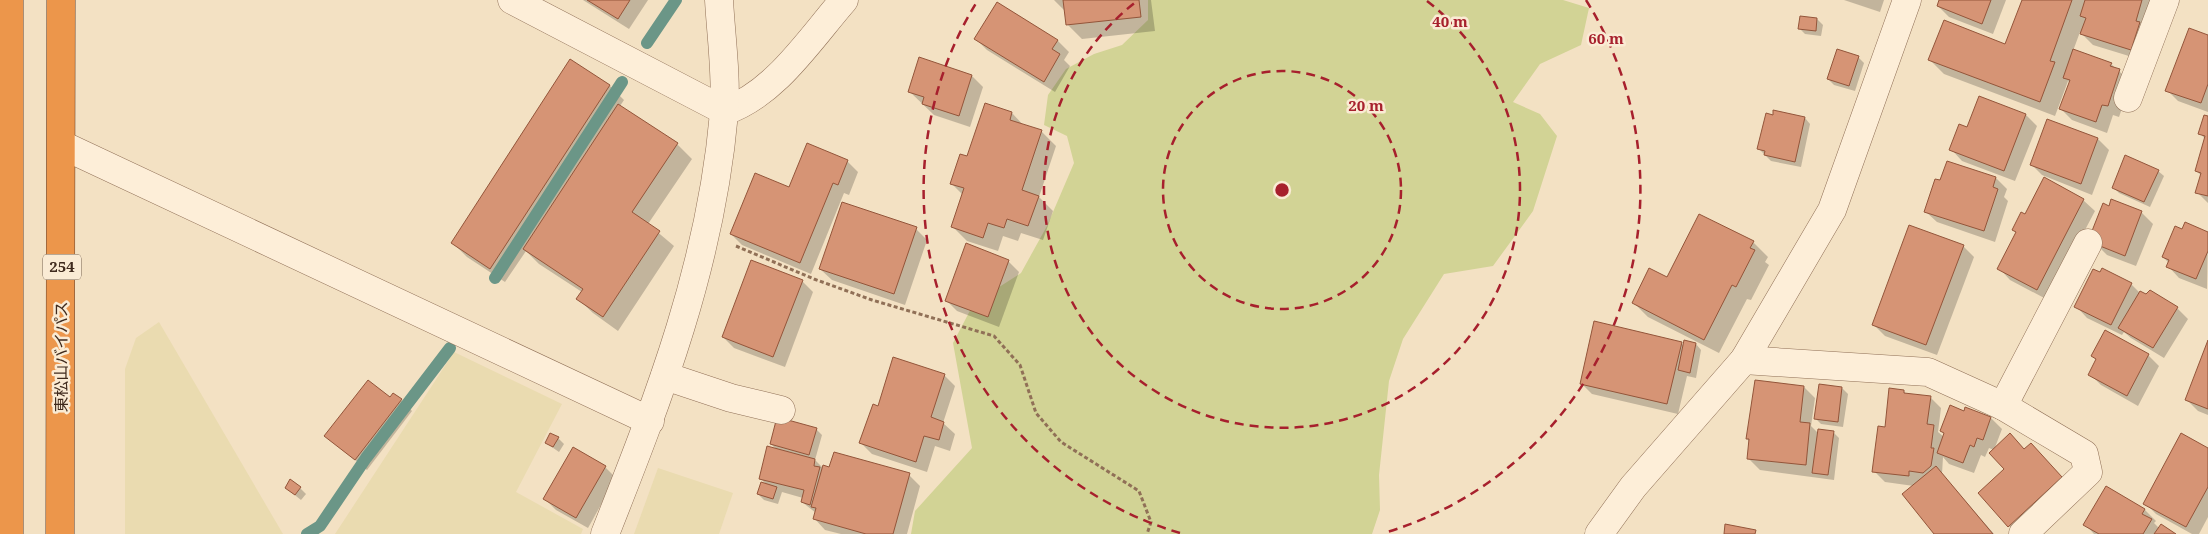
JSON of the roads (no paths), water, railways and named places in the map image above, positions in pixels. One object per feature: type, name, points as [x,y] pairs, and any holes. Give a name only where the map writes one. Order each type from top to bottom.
[{"type":"highway","points":[[10,0],[5,115],[10,534]]},
{"type":"highway","name":"東松山バイパス","points":[[60,534],[61,0]]},
{"type":"street","points":[[512,0],[725,111],[742,105],[767,89],[844,0]]},
{"type":"street","points":[[605,534],[650,420],[690,302],[706,233],[725,111],[719,0]]},
{"type":"street","points":[[1599,534],[1633,487],[1744,360],[1832,210],[1907,0]]},
{"type":"street","points":[[2128,98],[2165,0]]},
{"type":"street","points":[[62,146],[650,420]]},
{"type":"street","points":[[2003,406],[2088,243]]},
{"type":"street","points":[[1744,360],[1928,372],[2003,406],[2084,454],[2088,472],[2023,534]]},
{"type":"street","points":[[665,376],[732,398],[781,410]]},
{"type":"waterway","points":[[647,43],[676,0]]},
{"type":"waterway","points":[[495,278],[622,82]]},
{"type":"waterway","points":[[307,534],[320,526],[366,458],[450,348]]}]
